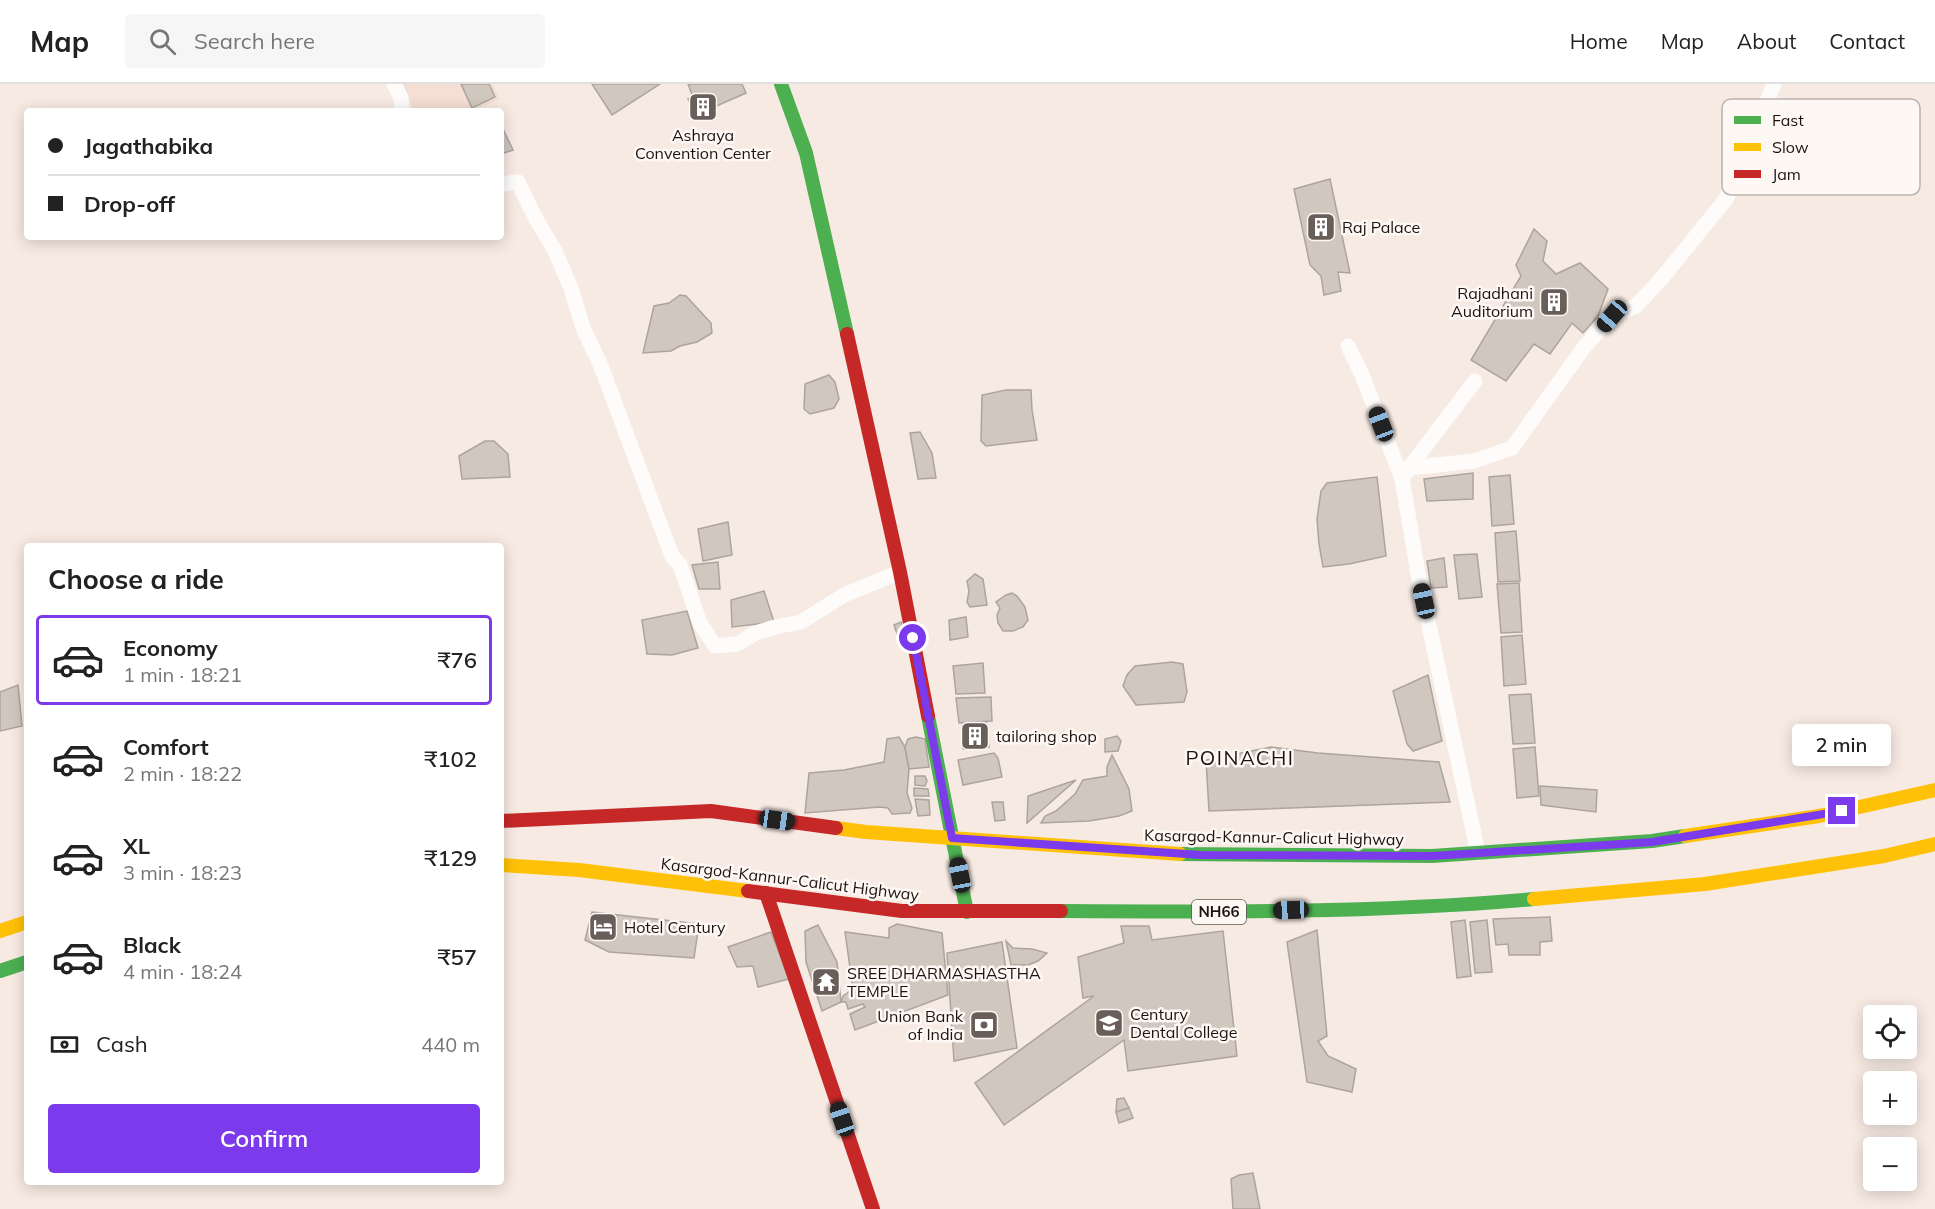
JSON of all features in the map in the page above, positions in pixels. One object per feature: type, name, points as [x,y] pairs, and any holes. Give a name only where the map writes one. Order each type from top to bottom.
[{"type":"main road","points":[[781,84],[807,153],[900,572],[967,912]]},
{"type":"main road","name":"Kasargod-Kannur-Calicut Highway","points":[[504,821],[711,811],[866,832],[1201,855],[1432,856],[1652,842],[1819,816],[1935,790]]},
{"type":"main road","name":"Kasargod-Kannur-Calicut Highway","points":[[504,865],[579,870],[902,911],[1245,912],[1478,904],[1705,884],[1884,856],[1935,844]]},
{"type":"main road","points":[[766,893],[873,1209]]},
{"type":"main road","points":[[0,931],[24,923]]},
{"type":"main road","points":[[0,971],[24,963]]},
{"type":"street","points":[[394,84],[401,98],[402,108]]},
{"type":"street","points":[[1768,99],[1774,84]]},
{"type":"street","points":[[504,184],[518,183],[554,249],[571,288],[583,328],[601,366],[672,556],[680,565],[700,623],[715,646],[737,644],[756,633],[801,621],[844,595],[900,572]]},
{"type":"street","points":[[1406,473],[1474,461],[1512,448],[1586,346],[1612,316],[1636,306],[1662,278],[1727,195]]},
{"type":"street","points":[[1348,346],[1406,473],[1419,579],[1478,853]]},
{"type":"street","points":[[1406,473],[1475,381]]},
{"type":"shaded area","points":[[403,84],[493,84],[500,99],[480,108],[413,108]]},
{"type":"building","points":[[461,84],[489,84],[495,97],[472,108]]},
{"type":"building","points":[[592,84],[660,84],[612,115]]},
{"type":"building","name":"Ashraya Convention Center","points":[[688,84],[742,84],[746,93],[696,115],[688,99],[693,97]]},
{"type":"building","points":[[504,131],[513,150],[504,153]]},
{"type":"building","name":"Raj Palace","points":[[1330,179],[1350,273],[1338,272],[1341,291],[1324,295],[1321,276],[1310,265],[1294,189]]},
{"type":"building","name":"Rajadhani Auditorium","points":[[1534,229],[1547,241],[1543,261],[1556,274],[1580,263],[1608,289],[1598,316],[1583,333],[1572,323],[1550,354],[1534,344],[1506,381],[1471,360],[1521,276],[1516,265]]},
{"type":"building","points":[[680,295],[686,296],[711,323],[712,333],[697,342],[671,351],[643,353],[654,306],[669,303]]},
{"type":"building","points":[[829,375],[835,382],[839,399],[834,408],[810,414],[804,409],[805,384]]},
{"type":"building","points":[[1006,390],[1031,390],[1037,440],[986,446],[981,441],[982,395]]},
{"type":"building","points":[[920,432],[932,453],[936,478],[918,479],[910,433]]},
{"type":"building","points":[[485,441],[494,441],[508,454],[510,477],[462,479],[459,456]]},
{"type":"building","points":[[1473,473],[1473,499],[1427,501],[1424,479]]},
{"type":"building","points":[[1510,475],[1514,524],[1492,526],[1489,477]]},
{"type":"building","points":[[1377,477],[1386,556],[1323,567],[1317,519],[1321,491],[1327,483]]},
{"type":"building","points":[[728,522],[732,555],[703,561],[698,529]]},
{"type":"building","points":[[1516,531],[1520,581],[1498,582],[1495,533]]},
{"type":"building","points":[[1477,554],[1482,597],[1459,599],[1454,555]]},
{"type":"building","points":[[1444,558],[1447,587],[1431,588],[1427,561]]},
{"type":"building","points":[[718,562],[720,589],[699,589],[692,565]]},
{"type":"building","points":[[975,574],[983,579],[987,605],[970,607],[967,602],[969,591],[967,581]]},
{"type":"building","points":[[1519,583],[1522,632],[1501,633],[1497,584]]},
{"type":"building","points":[[764,591],[774,622],[732,627],[731,600]]},
{"type":"building","points":[[1012,593],[1025,607],[1028,620],[1023,627],[1013,631],[1003,631],[998,623],[997,615],[1000,608],[996,602]]},
{"type":"building","points":[[687,611],[698,648],[672,655],[647,654],[642,620]]},
{"type":"building","points":[[966,617],[968,637],[950,640],[949,620]]},
{"type":"building","points":[[901,622],[905,640],[900,643],[894,625]]},
{"type":"building","points":[[1522,635],[1526,684],[1504,686],[1501,637]]},
{"type":"building","points":[[1172,662],[1183,664],[1187,692],[1184,702],[1136,705],[1123,686],[1127,675],[1135,666]]},
{"type":"building","points":[[983,663],[985,693],[956,694],[953,666]]},
{"type":"building","points":[[1428,675],[1442,741],[1413,751],[1407,744],[1393,691]]},
{"type":"building","points":[[18,685],[22,726],[0,731],[0,692]]},
{"type":"building","points":[[1531,694],[1535,743],[1513,744],[1509,695]]},
{"type":"building","points":[[991,697],[992,721],[959,723],[956,698]]},
{"type":"building","name":"tailoring shop","points":[[986,722],[989,747],[963,749],[962,726]]},
{"type":"building","points":[[1117,736],[1121,741],[1118,751],[1105,752],[1105,739]]},
{"type":"building","points":[[899,737],[905,747],[909,769],[907,793],[912,808],[910,813],[892,814],[888,808],[880,807],[805,813],[809,773],[844,770],[884,762],[887,739]]},
{"type":"building","points":[[916,737],[925,739],[929,767],[909,769],[905,747],[908,739]]},
{"type":"building","points":[[1271,747],[1439,762],[1450,802],[1209,811],[1206,760]]},
{"type":"building","points":[[1535,747],[1539,796],[1517,798],[1513,749]]},
{"type":"building","points":[[994,753],[998,758],[1002,777],[963,785],[958,760]]},
{"type":"building","points":[[1112,755],[1129,789],[1132,811],[1119,816],[1089,821],[1041,823],[1045,816],[1056,811],[1075,794],[1083,780],[1107,776],[1107,767]]},
{"type":"building","points":[[915,776],[925,776],[927,781],[925,786],[915,785]]},
{"type":"building","points":[[1076,780],[1027,823],[1028,796]]},
{"type":"building","points":[[1540,786],[1597,790],[1596,812],[1541,805]]},
{"type":"building","points":[[914,788],[928,789],[929,796],[914,796]]},
{"type":"building","points":[[915,799],[929,800],[930,815],[918,816]]},
{"type":"building","points":[[992,802],[1003,802],[1005,820],[995,821]]},
{"type":"building","points":[[592,912],[699,924],[694,958],[609,952],[585,940]]},
{"type":"building","points":[[1550,917],[1552,941],[1540,942],[1540,955],[1509,955],[1508,944],[1496,945],[1493,919]]},
{"type":"building","points":[[1465,920],[1471,976],[1457,978],[1451,922]]},
{"type":"building","points":[[1487,920],[1492,972],[1475,973],[1470,922]]},
{"type":"building","points":[[897,924],[942,933],[948,995],[855,1030],[850,1014],[865,1007],[863,1004],[848,1009],[846,1002],[841,1002],[843,996],[853,989],[845,932],[889,938],[889,928]]},
{"type":"building","name":"SREE DHARMASHASTHA TEMPLE","points":[[818,925],[837,962],[841,1002],[822,1011],[806,962],[805,931]]},
{"type":"building","points":[[1121,926],[1149,926],[1152,940],[1223,931],[1237,1056],[1128,1071],[1124,1040],[1004,1125],[975,1083],[1094,996],[1083,998],[1078,957],[1124,943]]},
{"type":"building","points":[[1317,930],[1327,1036],[1318,1041],[1328,1056],[1356,1069],[1352,1092],[1307,1082],[1287,942]]},
{"type":"building","points":[[771,932],[789,979],[758,987],[753,966],[737,967],[728,947]]},
{"type":"building","points":[[1006,941],[1013,948],[1047,953],[1038,961],[1028,965],[1011,965]]},
{"type":"building","points":[[1002,942],[1017,1048],[954,1061],[947,953]]},
{"type":"building","points":[[1124,1098],[1129,1108],[1116,1112],[1117,1099]]},
{"type":"building","points":[[1129,1108],[1133,1118],[1119,1123],[1116,1112]]},
{"type":"building","points":[[1253,1173],[1260,1209],[1233,1209],[1231,1179]]},
{"type":"traffic: fast","points":[[781,84],[806,153],[847,334]]},
{"type":"traffic: fast","points":[[928,716],[967,912]]},
{"type":"traffic: fast","points":[[1180,854],[1432,856],[1652,841],[1685,836]]},
{"type":"traffic: fast","points":[[1061,911],[1357,909],[1534,899]]},
{"type":"traffic: fast","points":[[0,971],[24,963]]},
{"type":"traffic: slow","points":[[1685,836],[1819,816],[1935,790]]},
{"type":"traffic: slow","points":[[836,828],[1180,854]]},
{"type":"traffic: slow","points":[[1534,899],[1705,884],[1884,856],[1935,844]]},
{"type":"traffic: slow","points":[[504,865],[579,870],[748,891]]},
{"type":"traffic: slow","points":[[0,931],[24,923]]},
{"type":"traffic: jam","points":[[847,334],[900,572],[928,716]]},
{"type":"traffic: jam","points":[[504,821],[711,811],[836,828]]},
{"type":"traffic: jam","points":[[748,891],[902,911],[1061,911]]},
{"type":"traffic: jam","points":[[766,893],[873,1209]]},
{"type":"place","name":"Ashraya Convention Center","points":[[703,107]]},
{"type":"place","name":"Raj Palace","points":[[1321,227]]},
{"type":"place","name":"Rajadhani Auditorium","points":[[1554,302]]},
{"type":"place","name":"tailoring shop","points":[[975,736]]},
{"type":"place","name":"Hotel Century","points":[[603,927]]},
{"type":"place","name":"SREE DHARMASHASTHA TEMPLE","points":[[826,982]]},
{"type":"place","name":"Century Dental College","points":[[1109,1023]]},
{"type":"place","name":"Union Bank of India","points":[[984,1025]]},
{"type":"district","name":"POINACHI","points":[[1240,758]]},
{"type":"route","points":[[913,638],[952,838],[1201,855],[1432,856],[1652,842],[1842,811]]}]
